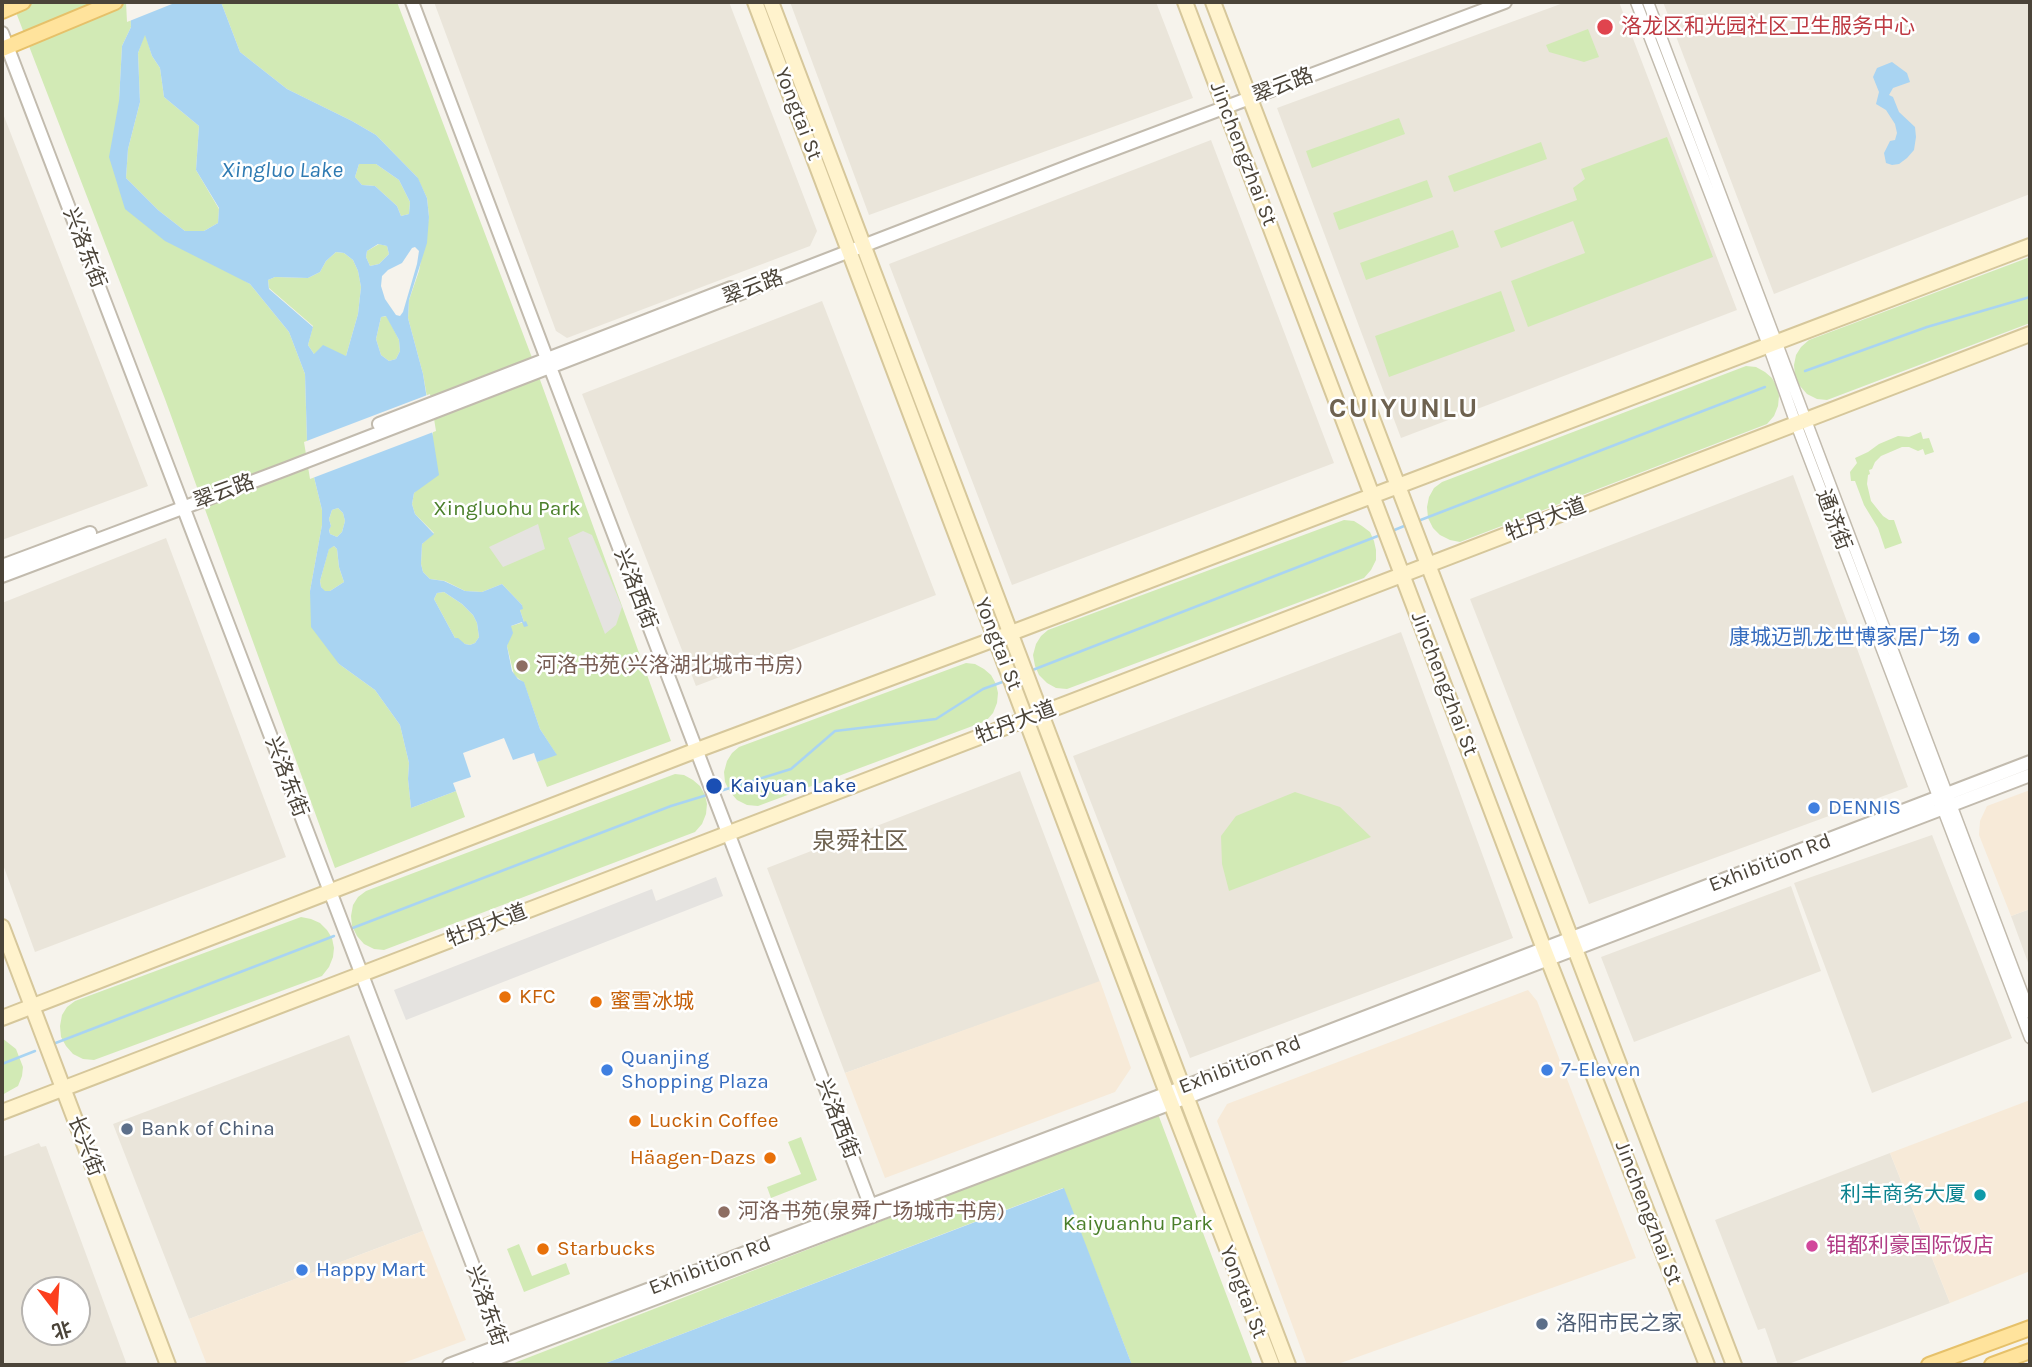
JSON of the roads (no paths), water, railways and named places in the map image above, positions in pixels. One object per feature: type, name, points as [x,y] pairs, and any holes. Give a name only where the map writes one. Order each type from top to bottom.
[{"type":"main road","points":[[2,10],[23,2]]},
{"type":"main road","points":[[3,45],[115,2]]},
{"type":"main road","name":"Yongtai St","points":[[755,2],[856,245],[1011,633],[1288,1365]]},
{"type":"main road","name":"Yongtai St","points":[[771,2],[996,639],[1272,1365]]},
{"type":"main road","name":"Jinchengzhai St","points":[[1185,2],[1546,954],[1707,1365]]},
{"type":"main road","name":"Jinchengzhai St","points":[[1213,2],[1734,1365]]},
{"type":"main road","points":[[2,1018],[700,749],[2030,246]]},
{"type":"main road","name":"牡丹大道","points":[[2,1112],[2030,334]]},
{"type":"main road","name":"长兴街","points":[[2,928],[28,1008],[159,1365]]},
{"type":"main road","name":"长兴街","points":[[2,951],[28,1008]]},
{"type":"main road","name":"长兴街","points":[[59,1090],[168,1365]]},
{"type":"main road","points":[[1929,1365],[2030,1328]]},
{"type":"main road","points":[[1992,1365],[2030,1351]]},
{"type":"street","name":"兴洛西街","points":[[412,2],[876,1209]]},
{"type":"street","name":"兴洛西街","points":[[420,2],[551,361]]},
{"type":"street","name":"翠云路","points":[[1248,96],[1482,2]]},
{"type":"street","name":"翠云路","points":[[2,566],[284,465],[1224,105],[1505,2]]},
{"type":"street","name":"通济街","points":[[1636,2],[1772,344]]},
{"type":"street","name":"通济街","points":[[1647,2],[1801,422],[2030,1013]]},
{"type":"street","name":"兴洛东街","points":[[3,45],[501,1349]]},
{"type":"street","name":"翠云路","points":[[2,576],[177,505]]},
{"type":"street","name":"Exhibition Rd","points":[[1946,802],[2030,762]]},
{"type":"street","name":"Exhibition Rd","points":[[449,1365],[501,1349],[876,1209],[1946,802],[2030,775]]},
{"type":"street","name":"通济街","points":[[1946,802],[2030,1038]]},
{"type":"street","name":"Exhibition Rd","points":[[479,1365],[501,1349]]},
{"type":"water","name":"Xingluo Lake","points":[[130,2],[221,2],[240,52],[287,89],[376,135],[418,178],[427,198],[429,217],[427,243],[409,300],[408,318],[423,374],[439,475],[414,493],[412,504],[415,514],[434,534],[422,544],[421,564],[423,572],[430,579],[444,581],[465,591],[482,592],[502,584],[522,605],[523,609],[520,610],[528,626],[524,627],[522,622],[511,626],[513,633],[507,646],[512,671],[524,682],[540,729],[557,755],[537,762],[534,753],[513,760],[504,738],[463,753],[471,777],[453,783],[456,791],[411,808],[409,763],[400,725],[375,690],[339,664],[311,627],[310,591],[322,525],[322,510],[307,441],[305,374],[289,332],[250,284],[165,241],[125,209],[109,157],[119,101],[122,46],[131,27]],"holes":[[[145,35],[152,56],[160,68],[164,97],[199,126],[196,170],[219,208],[218,223],[204,231],[185,231],[158,210],[126,178],[128,149],[140,102],[138,53]],[[359,164],[376,164],[399,180],[410,202],[409,214],[401,216],[397,206],[375,186],[362,185],[355,177]],[[378,244],[387,246],[389,254],[379,264],[370,266],[366,257],[367,251]],[[415,247],[419,251],[400,316],[396,315],[385,299],[381,286],[382,276],[402,263],[412,248]],[[336,252],[344,253],[353,260],[358,271],[361,287],[358,314],[346,356],[323,345],[314,354],[308,345],[313,327],[269,289],[268,280],[275,277],[308,278],[320,272],[326,261]],[[386,316],[399,340],[400,351],[396,359],[389,361],[381,355],[376,339],[381,317]],[[338,508],[343,513],[345,521],[342,532],[337,537],[330,534],[329,519],[332,510]],[[334,546],[344,582],[330,591],[321,587],[320,581],[329,549]],[[444,592],[462,604],[477,623],[479,637],[475,643],[465,644],[455,638],[434,599],[437,593]]]},
{"type":"water","points":[[1892,62],[1907,73],[1910,82],[1893,88],[1889,95],[1893,97],[1899,112],[1915,127],[1916,137],[1914,150],[1899,164],[1892,165],[1886,163],[1884,153],[1890,141],[1895,140],[1897,133],[1886,110],[1876,104],[1879,92],[1873,77],[1877,68]]},
{"type":"water","points":[[1064,1188],[1132,1365],[601,1365]]},
{"type":"waterway","points":[[1805,371],[1927,327],[2030,297]]},
{"type":"waterway","points":[[1418,521],[1765,387]]},
{"type":"waterway","points":[[1392,531],[1409,524]]},
{"type":"waterway","points":[[1030,671],[1383,534]]},
{"type":"waterway","points":[[717,792],[791,769],[835,731],[936,719],[983,689],[1008,680]]},
{"type":"waterway","points":[[350,929],[671,806],[707,795]]},
{"type":"waterway","points":[[53,1044],[334,936]]},
{"type":"waterway","points":[[2,1064],[35,1051]]},
{"type":"place","name":"洛龙区和光园社区卫生服务中心","points":[[1605,27]]},
{"type":"place","name":"康城迈凯龙世博家居广场","points":[[1974,638]]},
{"type":"place","name":"河洛书苑(兴洛湖北城市书房)","points":[[522,666]]},
{"type":"place","name":"Kaiyuan Lake","points":[[714,786]]},
{"type":"place","name":"DENNIS","points":[[1814,808]]},
{"type":"place","name":"KFC","points":[[505,997]]},
{"type":"place","name":"蜜雪冰城","points":[[596,1002]]},
{"type":"place","name":"Quanjing Shopping Plaza","points":[[607,1070]]},
{"type":"place","name":"7-Eleven","points":[[1547,1070]]},
{"type":"place","name":"Luckin Coffee","points":[[635,1121]]},
{"type":"place","name":"Bank of China","points":[[127,1129]]},
{"type":"place","name":"Häagen-Dazs","points":[[770,1158]]},
{"type":"place","name":"利丰商务大厦","points":[[1980,1195]]},
{"type":"place","name":"河洛书苑(泉舜广场城市书房)","points":[[724,1212]]},
{"type":"place","name":"钼都利豪国际饭店","points":[[1812,1246]]},
{"type":"place","name":"Starbucks","points":[[543,1249]]},
{"type":"place","name":"Happy Mart","points":[[302,1270]]},
{"type":"place","name":"洛阳市民之家","points":[[1542,1324]]},
{"type":"district","name":"CUIYUNLU","points":[[1404,409]]},
{"type":"district","name":"泉舜社区","points":[[860,842]]},
{"type":"park label","name":"Xingluohu Park","points":[[507,509]]},
{"type":"park label","name":"Kaiyuanhu Park","points":[[1138,1224]]}]
